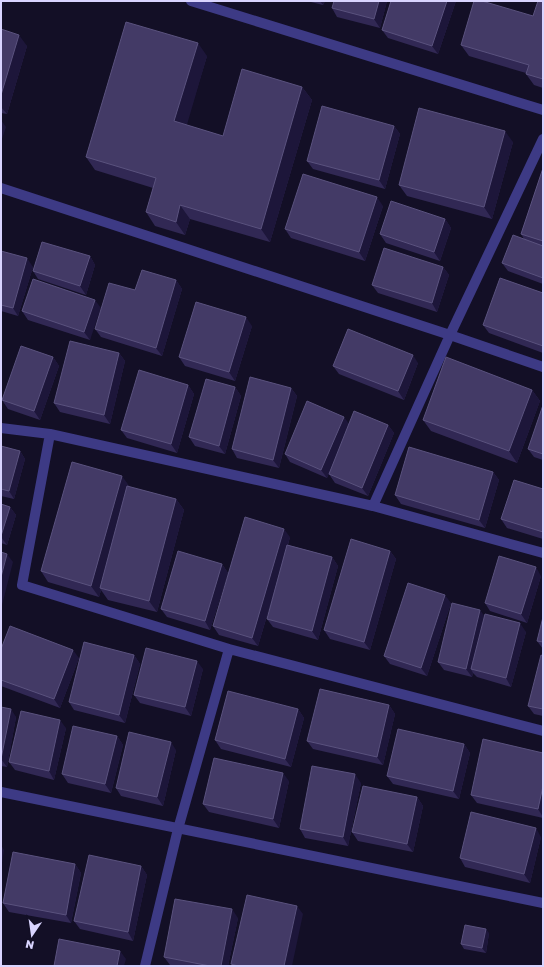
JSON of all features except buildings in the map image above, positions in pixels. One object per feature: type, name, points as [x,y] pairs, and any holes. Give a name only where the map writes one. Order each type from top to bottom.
[{"type":"street","points":[[191,1],[543,110]]},
{"type":"street","points":[[373,506],[450,335],[543,139]]},
{"type":"street","points":[[1,188],[450,335],[543,367]]},
{"type":"street","points":[[1,428],[50,434],[373,506],[543,553]]},
{"type":"street","points":[[50,434],[22,585],[229,649],[543,732]]},
{"type":"street","points":[[145,966],[178,829],[229,649]]},
{"type":"street","points":[[1,792],[543,903]]}]
